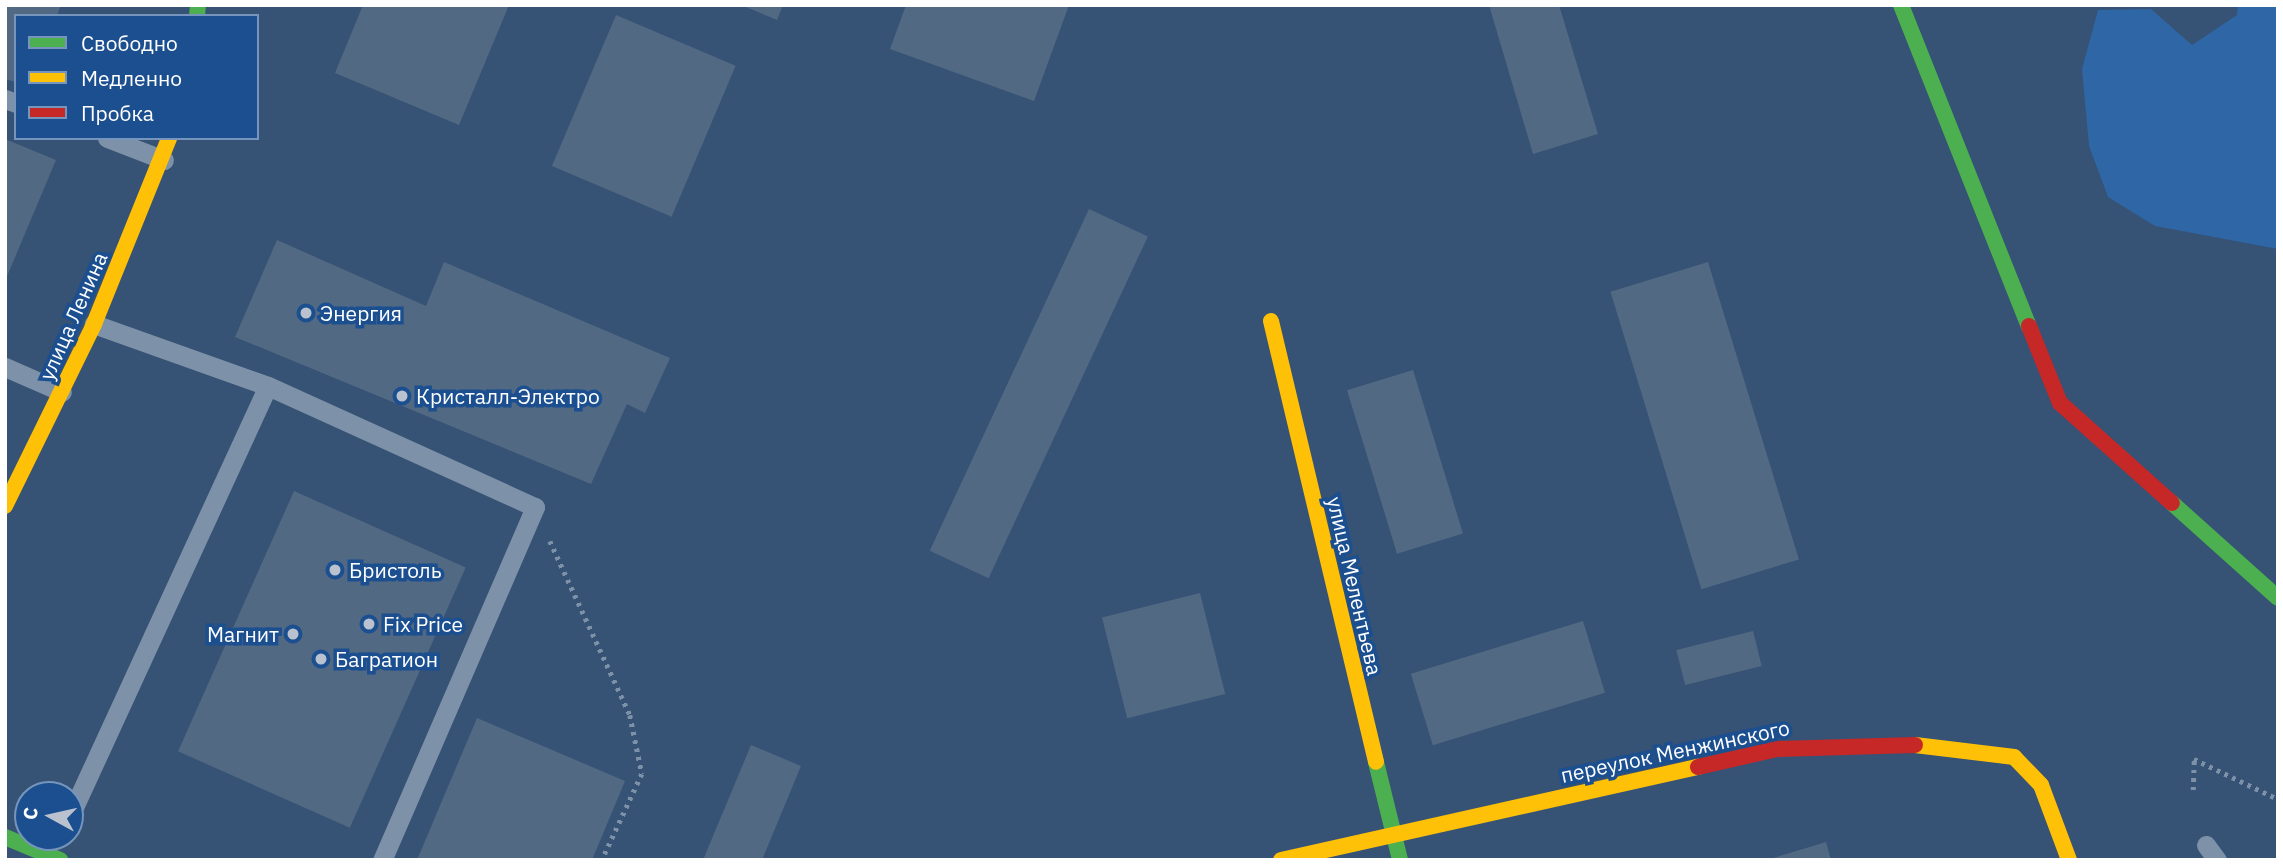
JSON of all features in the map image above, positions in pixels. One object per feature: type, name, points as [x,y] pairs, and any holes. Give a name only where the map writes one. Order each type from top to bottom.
[{"type":"street","points":[[1901,5],[2060,403],[2278,598]]},
{"type":"street","name":"улица Ленина","points":[[5,506],[94,324],[164,160],[169,140]]},
{"type":"street","name":"улица Мелентьева","points":[[1271,321],[1391,833],[1400,860]]},
{"type":"street","name":"переулок Менжинского","points":[[1281,860],[1391,833],[1777,749],[1886,741],[2014,757],[2031,769],[2054,813],[2069,860]]},
{"type":"street","points":[[5,837],[56,858]]},
{"type":"lane","points":[[112,140],[164,160]]},
{"type":"lane","points":[[94,324],[268,386],[535,507],[382,860]]},
{"type":"lane","points":[[5,368],[62,392]]},
{"type":"lane","points":[[84,786],[268,386]]},
{"type":"path","points":[[535,507],[630,715],[642,774],[602,860]]},
{"type":"path","points":[[2193,790],[2194,759],[2278,799]]},
{"type":"shaded area","points":[[2238,5],[2278,5],[2278,249],[2155,226],[2108,197],[2089,146],[2082,69],[2098,10],[2151,9],[2192,45],[2237,15]]},
{"type":"building","points":[[5,5],[61,5],[58,14],[14,14],[14,81],[5,79]]},
{"type":"building","points":[[363,5],[509,5],[459,125],[335,73]]},
{"type":"building","points":[[741,5],[783,5],[777,20]]},
{"type":"building","points":[[906,5],[1069,5],[1034,101],[890,49]]},
{"type":"building","points":[[1489,5],[1559,5],[1598,134],[1533,154]]},
{"type":"building","points":[[616,15],[736,66],[672,217],[552,166]]},
{"type":"building","points":[[5,139],[56,160],[5,281]]},
{"type":"building","points":[[1089,209],[1148,236],[989,578],[930,551]]},
{"type":"building","points":[[277,240],[426,306],[444,262],[670,358],[645,413],[627,404],[591,484],[235,337]]},
{"type":"building","points":[[1708,262],[1799,559],[1701,589],[1610,292]]},
{"type":"building","points":[[1413,370],[1463,534],[1397,554],[1347,390]]},
{"type":"building","name":"Багратион","points":[[294,491],[466,567],[350,828],[178,751]]},
{"type":"building","points":[[1200,593],[1225,694],[1127,718],[1102,617]]},
{"type":"building","points":[[1583,621],[1605,693],[1433,745],[1411,674]]},
{"type":"building","points":[[1753,631],[1762,666],[1685,685],[1676,650]]},
{"type":"building","points":[[477,718],[625,781],[592,860],[417,860]]},
{"type":"building","points":[[751,745],[801,766],[762,860],[703,860]]},
{"type":"building","points":[[1826,842],[1831,860],[1770,859]]},
{"type":"traffic: fast","points":[[197,14],[198,5]]},
{"type":"traffic: fast","points":[[1901,5],[2029,326]]},
{"type":"traffic: fast","points":[[2172,503],[2278,598]]},
{"type":"traffic: fast","points":[[1376,762],[1400,860]]},
{"type":"traffic: fast","points":[[5,837],[60,860]]},
{"type":"traffic: slow","points":[[5,506],[94,324],[168,140]]},
{"type":"traffic: slow","points":[[1271,321],[1376,762]]},
{"type":"traffic: slow","points":[[1915,745],[2014,757],[2041,785],[2069,860]]},
{"type":"traffic: slow","points":[[1281,860],[1698,767]]},
{"type":"traffic: jam","points":[[2029,326],[2060,403],[2172,503]]},
{"type":"traffic: jam","points":[[1698,767],[1777,749],[1915,745]]},
{"type":"place","name":"Энергия","points":[[306,313]]},
{"type":"place","name":"Кристалл-Электро","points":[[402,396]]},
{"type":"place","name":"Бристоль","points":[[335,570]]},
{"type":"place","name":"Fix Price","points":[[369,624]]},
{"type":"place","name":"Магнит","points":[[293,634]]},
{"type":"place","name":"Багратион","points":[[321,659]]}]
